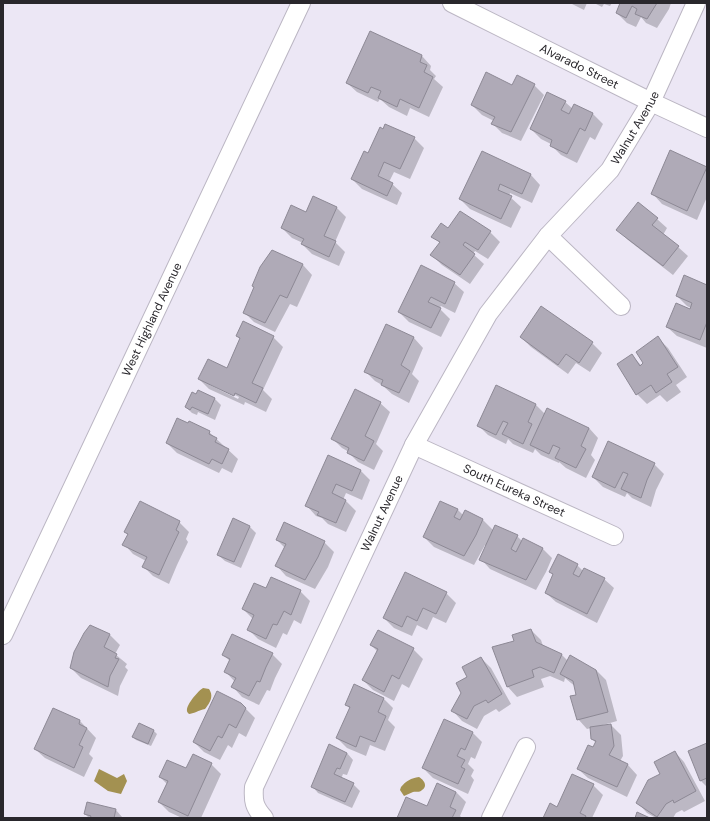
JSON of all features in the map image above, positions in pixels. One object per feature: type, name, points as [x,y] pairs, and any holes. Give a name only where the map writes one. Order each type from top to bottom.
[{"type":"street","name":"West Highland Avenue","points":[[3,636],[301,3]]},
{"type":"street","name":"Alvarado Street","points":[[452,3],[651,102],[707,128]]},
{"type":"street","name":"Walnut Avenue","points":[[260,814],[253,798],[254,787],[414,445],[488,314],[548,236],[610,170],[651,102],[696,3]]},
{"type":"street","points":[[548,236],[621,306]]},
{"type":"street","name":"South Eureka Street","points":[[414,445],[614,536]]},
{"type":"street","points":[[491,818],[526,747]]},
{"type":"shaded area","points":[[203,688],[209,689],[211,694],[210,702],[205,709],[189,714],[187,712],[188,705],[195,695]]},
{"type":"shaded area","points":[[99,769],[117,778],[124,774],[127,781],[121,794],[108,791],[94,781]]},
{"type":"shaded area","points":[[419,777],[425,783],[425,787],[420,791],[404,796],[400,790],[401,787],[409,780]]},
{"type":"building","points":[[620,3],[657,3],[647,19],[635,14],[637,9],[632,6],[626,18],[616,13]]},
{"type":"building","points":[[370,31],[422,55],[420,62],[427,65],[424,72],[433,77],[419,108],[400,99],[397,107],[378,98],[381,91],[371,87],[368,93],[346,83]]},
{"type":"building","points":[[486,72],[512,85],[517,75],[535,84],[511,132],[491,124],[495,117],[471,105]]},
{"type":"building","points":[[547,92],[566,101],[561,110],[569,114],[574,104],[593,113],[585,131],[580,128],[567,154],[550,146],[552,140],[530,129]]},
{"type":"building","points":[[385,124],[415,137],[400,169],[384,162],[378,176],[393,183],[387,196],[351,179],[364,151],[368,153],[380,127],[383,129]]},
{"type":"building","points":[[670,150],[707,167],[687,211],[651,194]]},
{"type":"building","points":[[482,151],[531,174],[522,194],[500,184],[498,190],[512,196],[501,219],[459,199]]},
{"type":"building","points":[[313,196],[337,207],[324,236],[336,241],[329,257],[301,244],[304,239],[281,228],[291,205],[306,212]]},
{"type":"building","points":[[638,202],[658,218],[652,225],[679,246],[663,266],[616,230]]},
{"type":"building","points":[[460,211],[491,231],[478,250],[465,242],[463,245],[475,254],[460,275],[430,255],[440,242],[431,237],[441,223],[448,228]]},
{"type":"building","points":[[272,250],[303,264],[287,298],[280,295],[265,323],[243,313],[254,287],[252,286],[260,267]]},
{"type":"building","points":[[421,265],[455,282],[445,304],[431,297],[428,302],[441,308],[431,328],[398,312]]},
{"type":"building","points":[[684,275],[707,285],[707,322],[700,340],[666,327],[676,303],[690,309],[692,303],[676,296]]},
{"type":"building","points":[[541,306],[593,342],[579,363],[566,354],[558,365],[520,337]]},
{"type":"building","points":[[243,321],[274,336],[252,383],[263,388],[256,403],[235,393],[234,396],[198,379],[208,359],[227,368],[240,338],[236,336]]},
{"type":"building","points":[[386,324],[414,337],[401,365],[410,371],[399,393],[381,385],[383,380],[364,372]]},
{"type":"building","points":[[658,336],[678,367],[667,374],[672,382],[656,393],[651,385],[636,395],[617,364],[632,354],[640,366],[643,363],[636,352]]},
{"type":"building","points":[[496,385],[536,404],[528,422],[532,424],[523,444],[502,434],[508,423],[503,421],[496,435],[477,426]]},
{"type":"building","points":[[355,389],[381,402],[365,436],[374,441],[364,461],[347,453],[349,448],[331,439]]},
{"type":"building","points":[[198,390],[215,398],[208,414],[192,407],[190,410],[185,407],[192,392],[196,394]]},
{"type":"building","points":[[547,408],[589,428],[581,446],[586,449],[576,468],[555,458],[560,448],[553,445],[549,454],[530,445]]},
{"type":"building","points":[[177,418],[188,423],[189,421],[210,431],[209,434],[217,438],[215,442],[229,449],[222,464],[212,459],[209,464],[166,443]]},
{"type":"building","points":[[608,441],[655,463],[641,498],[621,489],[628,474],[623,472],[615,488],[592,477]]},
{"type":"building","points":[[328,455],[361,470],[352,491],[336,484],[332,493],[346,500],[336,523],[317,515],[319,512],[305,506]]},
{"type":"building","points":[[140,501],[180,521],[176,530],[179,532],[159,575],[142,567],[147,557],[122,545],[128,534],[124,532]]},
{"type":"building","points":[[440,501],[458,509],[454,517],[460,520],[465,510],[483,519],[464,556],[423,537]]},
{"type":"building","points":[[233,518],[250,526],[234,562],[217,555]]},
{"type":"building","points":[[284,522],[325,541],[305,580],[275,566],[286,544],[276,540]]},
{"type":"building","points":[[495,525],[518,535],[511,549],[516,552],[523,538],[543,548],[526,580],[479,560]]},
{"type":"building","points":[[558,554],[578,564],[573,574],[579,577],[584,568],[605,578],[587,614],[545,593],[553,574],[549,572]]},
{"type":"building","points":[[405,572],[447,592],[436,614],[423,608],[417,621],[407,616],[402,627],[383,618]]},
{"type":"building","points":[[271,577],[301,590],[291,615],[284,611],[277,625],[273,624],[266,639],[247,630],[254,615],[242,609],[254,583],[266,588]]},
{"type":"building","points":[[90,625],[110,634],[104,647],[117,654],[115,658],[119,659],[110,676],[108,687],[70,668],[74,652]]},
{"type":"building","points":[[531,629],[536,642],[562,654],[554,673],[540,667],[532,670],[534,677],[507,687],[492,647],[514,641],[512,635]]},
{"type":"building","points":[[378,630],[414,648],[399,679],[392,675],[384,692],[362,680],[378,649],[370,645]]},
{"type":"building","points":[[232,634],[273,653],[260,682],[257,681],[249,696],[231,687],[236,678],[224,672],[230,659],[222,655]]},
{"type":"building","points":[[570,655],[596,670],[608,712],[577,720],[570,696],[576,695],[573,681],[560,674]]},
{"type":"building","points":[[481,657],[502,694],[488,703],[486,700],[474,706],[467,719],[451,711],[461,693],[456,683],[467,677],[462,667]]},
{"type":"building","points":[[354,684],[384,698],[378,712],[386,716],[375,742],[360,736],[356,747],[336,738],[350,707],[345,705]]},
{"type":"building","points":[[217,691],[241,703],[246,708],[236,728],[229,724],[222,738],[218,736],[210,751],[193,742]]},
{"type":"building","points":[[53,708],[80,720],[79,724],[87,728],[79,745],[83,747],[74,768],[34,749]]},
{"type":"building","points":[[444,719],[473,732],[465,750],[461,748],[457,756],[465,760],[461,767],[465,769],[458,784],[422,768]]},
{"type":"building","points":[[139,723],[154,730],[148,744],[132,737]]},
{"type":"building","points":[[611,724],[614,746],[609,755],[628,764],[617,787],[577,769],[588,745],[593,747],[596,741],[591,739],[590,727]]},
{"type":"building","points":[[707,743],[707,778],[700,781],[688,751]]},
{"type":"building","points":[[329,744],[347,753],[340,769],[337,768],[334,774],[354,783],[345,802],[311,787]]},
{"type":"building","points":[[675,751],[696,791],[674,803],[673,800],[666,804],[657,817],[636,803],[648,780],[660,774],[654,762]]},
{"type":"building","points":[[193,754],[212,763],[188,816],[158,802],[168,781],[159,777],[167,760],[186,768]]},
{"type":"building","points":[[572,774],[594,784],[580,813],[586,816],[585,818],[543,818],[550,803],[557,807]]},
{"type":"building","points":[[437,783],[456,792],[450,807],[456,810],[452,818],[397,818],[406,797],[427,806]]},
{"type":"building","points":[[87,802],[116,809],[114,818],[90,818],[91,816],[84,814]]},
{"type":"building","points":[[637,812],[650,818],[635,818]]}]
